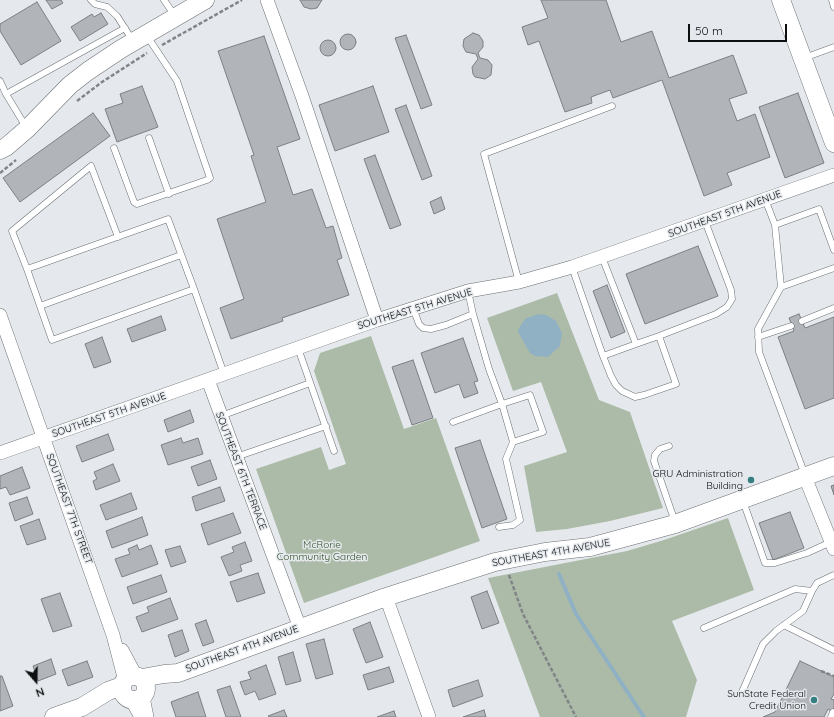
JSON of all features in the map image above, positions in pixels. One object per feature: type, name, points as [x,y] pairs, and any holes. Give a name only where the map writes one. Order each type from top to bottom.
[{"type":"street","points":[[6,154],[27,129],[70,85],[135,35],[175,17],[205,0]]},
{"type":"street","points":[[267,0],[302,96],[377,320]]},
{"type":"street","points":[[781,0],[834,143]]},
{"type":"street","name":"SOUTHEAST 5TH AVENUE","points":[[0,453],[413,308],[468,291],[519,282],[572,267],[834,175]]},
{"type":"street","name":"SOUTHEAST 7TH STREET","points":[[0,315],[114,635],[134,689],[147,717]]},
{"type":"street","name":"SOUTHEAST 6TH TERRACE","points":[[208,380],[300,628]]},
{"type":"street","name":"SOUTHEAST 4TH AVENUE","points":[[54,717],[82,707],[99,705],[134,689],[160,688],[178,673],[386,597],[494,562],[545,552],[590,547],[627,538],[675,524],[834,466]]},
{"type":"street","points":[[805,477],[832,545]]},
{"type":"street","points":[[386,597],[429,717]]},
{"type":"street","name":"SOUTHEAST 7TH STREET","points":[[134,689],[141,717]]},
{"type":"lane","points":[[91,0],[95,4],[107,7],[117,16],[177,81],[210,174],[210,178],[141,204],[134,202],[114,148]]},
{"type":"lane","points":[[164,0],[175,17]]},
{"type":"lane","points":[[832,0],[834,6]]},
{"type":"lane","points":[[6,94],[135,35]]},
{"type":"lane","points":[[803,59],[834,47]]},
{"type":"lane","points":[[0,81],[27,129]]},
{"type":"lane","points":[[519,282],[484,154],[612,106]]},
{"type":"lane","points":[[149,138],[169,194]]},
{"type":"lane","points":[[118,237],[91,166],[12,231],[52,340],[194,289]]},
{"type":"lane","points":[[765,199],[775,225],[781,287],[758,329],[759,352],[805,477]]},
{"type":"lane","points":[[775,225],[819,209],[834,250]]},
{"type":"lane","points":[[27,269],[168,219],[224,374]]},
{"type":"lane","points":[[603,356],[716,314],[727,307],[732,299],[731,290],[705,221]]},
{"type":"lane","points":[[40,306],[182,255]]},
{"type":"lane","points":[[602,257],[636,344]]},
{"type":"lane","points":[[572,267],[603,356],[616,385],[629,395],[635,397],[644,395],[676,384],[659,336]]},
{"type":"lane","points":[[781,287],[834,268]]},
{"type":"lane","points":[[468,291],[489,369],[502,404],[513,442],[506,459],[520,520],[513,525],[499,527]]},
{"type":"lane","points":[[413,308],[418,324],[423,328],[431,329],[446,325],[473,314]]},
{"type":"lane","points":[[802,321],[834,308]]},
{"type":"lane","points":[[758,337],[791,326]]},
{"type":"lane","points":[[298,348],[334,451]]},
{"type":"lane","points":[[221,416],[310,383]]},
{"type":"lane","points":[[453,422],[530,395],[543,432],[513,442]]},
{"type":"lane","points":[[236,457],[326,426]]},
{"type":"lane","points":[[669,446],[660,449],[655,455],[654,461],[675,524]]},
{"type":"lane","points":[[743,500],[765,563],[775,563],[832,545]]},
{"type":"lane","points":[[742,692],[763,644],[776,630],[803,611],[817,583],[834,575]]},
{"type":"lane","points":[[704,628],[795,589],[812,591]]},
{"type":"lane","points":[[784,625],[834,650]]},
{"type":"path","points":[[171,40],[242,0]]},
{"type":"path","points":[[76,103],[102,82],[137,60]]},
{"type":"path","points":[[0,173],[6,154]]},
{"type":"path","points":[[508,571],[524,614],[576,717]]},
{"type":"path","points":[[821,671],[834,676]]},
{"type":"green space","points":[[557,293],[599,400],[630,412],[663,508],[610,521],[567,529],[536,532],[524,466],[567,452],[541,382],[513,391],[487,318]]},
{"type":"green space","name":"McRorie Community Garden","points":[[371,336],[404,429],[436,418],[480,541],[304,603],[256,469],[321,447],[329,470],[346,464],[314,371],[320,353]]},
{"type":"green space","points":[[728,518],[754,590],[672,621],[697,680],[686,717],[540,717],[488,578],[627,551]]},
{"type":"water","points":[[538,314],[546,315],[556,321],[562,333],[560,346],[548,357],[535,356],[530,353],[518,332],[525,319]]},
{"type":"building","points":[[46,0],[61,0],[63,3],[52,9]]},
{"type":"building","points":[[300,0],[322,0],[317,8],[311,9],[304,7]]},
{"type":"building","points":[[541,0],[606,0],[621,42],[652,31],[669,78],[733,55],[747,93],[729,99],[737,121],[755,114],[770,157],[727,173],[732,185],[704,196],[662,80],[613,98],[610,90],[591,97],[592,103],[565,112],[539,41],[528,45],[522,27],[548,18]]},
{"type":"building","points":[[37,2],[61,41],[21,65],[0,31],[0,24]]},
{"type":"building","points":[[101,13],[108,24],[80,41],[71,27],[92,14],[94,17]]},
{"type":"building","points":[[473,33],[479,35],[483,41],[483,47],[478,53],[480,58],[488,60],[492,65],[491,75],[485,79],[475,77],[473,74],[472,67],[478,59],[476,54],[466,52],[463,46],[464,39]]},
{"type":"building","points":[[348,34],[355,39],[356,42],[351,49],[348,50],[341,45],[340,42],[345,35]]},
{"type":"building","points":[[406,35],[432,105],[421,109],[395,38]]},
{"type":"building","points":[[264,36],[300,139],[277,147],[293,195],[312,189],[326,228],[333,226],[342,258],[337,260],[349,295],[282,318],[283,321],[231,339],[220,308],[244,299],[217,219],[266,202],[251,156],[254,155],[218,51]]},
{"type":"building","points":[[328,40],[335,45],[336,48],[331,55],[328,56],[321,51],[320,48],[325,41]]},
{"type":"building","points":[[142,86],[158,127],[117,142],[105,109],[123,103],[120,94]]},
{"type":"building","points":[[373,86],[389,132],[335,151],[319,105]]},
{"type":"building","points":[[798,93],[824,163],[785,178],[759,107]]},
{"type":"building","points":[[406,105],[432,176],[422,180],[395,109]]},
{"type":"building","points":[[93,113],[110,136],[20,202],[3,178]]},
{"type":"building","points":[[375,155],[401,225],[390,229],[364,159]]},
{"type":"building","points":[[441,197],[445,209],[434,214],[430,202]]},
{"type":"building","points":[[698,246],[718,296],[645,324],[626,274]]},
{"type":"building","points":[[607,285],[625,332],[611,338],[593,291]]},
{"type":"building","points":[[799,314],[805,328],[834,317],[834,398],[805,409],[778,337],[794,331],[789,318]]},
{"type":"building","points":[[161,316],[166,330],[132,342],[127,329]]},
{"type":"building","points":[[102,337],[111,362],[94,368],[85,344]]},
{"type":"building","points":[[463,338],[478,381],[474,382],[478,393],[464,398],[459,384],[435,393],[421,353]]},
{"type":"building","points":[[413,360],[433,418],[412,425],[392,367]]},
{"type":"building","points":[[190,410],[194,422],[168,432],[164,420]]},
{"type":"building","points":[[108,434],[114,450],[82,462],[76,446]]},
{"type":"building","points":[[181,438],[183,443],[198,438],[203,454],[168,465],[161,445]]},
{"type":"building","points":[[480,440],[507,519],[482,528],[455,448]]},
{"type":"building","points":[[210,460],[217,479],[198,486],[191,467]]},
{"type":"building","points":[[113,464],[120,481],[96,490],[93,481],[97,479],[94,472]]},
{"type":"building","points":[[22,467],[30,488],[10,495],[6,487],[0,489],[0,476]]},
{"type":"building","points":[[834,485],[834,495],[831,486]]},
{"type":"building","points":[[220,487],[225,501],[196,511],[192,497]]},
{"type":"building","points":[[131,493],[137,509],[106,520],[100,505]]},
{"type":"building","points":[[27,497],[33,514],[15,521],[9,503]]},
{"type":"building","points":[[790,512],[804,548],[773,560],[759,523]]},
{"type":"building","points":[[233,513],[241,533],[208,545],[201,524]]},
{"type":"building","points":[[142,517],[148,535],[112,548],[106,531]]},
{"type":"building","points":[[39,519],[46,539],[27,545],[20,526]]},
{"type":"building","points":[[245,542],[252,561],[240,565],[242,571],[229,576],[221,557],[234,552],[232,547]]},
{"type":"building","points":[[137,545],[139,550],[151,545],[158,564],[122,577],[115,559],[130,554],[128,549]]},
{"type":"building","points":[[180,546],[186,562],[171,567],[165,550]]},
{"type":"building","points":[[258,573],[265,593],[237,602],[230,582]]},
{"type":"building","points":[[161,575],[167,592],[133,604],[127,587]]},
{"type":"building","points":[[487,591],[499,623],[482,629],[471,597]]},
{"type":"building","points":[[60,593],[72,626],[53,632],[41,599]]},
{"type":"building","points":[[170,598],[178,619],[142,632],[136,617],[149,612],[147,607]]},
{"type":"building","points":[[206,620],[214,642],[203,646],[195,624]]},
{"type":"building","points":[[370,622],[383,657],[366,663],[353,629]]},
{"type":"building","points":[[182,630],[189,651],[175,657],[168,635]]},
{"type":"building","points":[[324,639],[333,674],[316,679],[306,644]]},
{"type":"building","points":[[293,652],[301,681],[286,685],[278,657]]},
{"type":"building","points":[[51,659],[56,674],[38,681],[33,666]]},
{"type":"building","points":[[87,661],[93,677],[68,686],[62,670]]},
{"type":"building","points":[[800,661],[834,677],[834,694],[831,699],[834,700],[834,713],[828,709],[824,717],[763,717],[775,712]]},
{"type":"building","points":[[266,665],[276,694],[259,700],[255,691],[245,695],[240,682],[251,679],[248,672]]},
{"type":"building","points":[[389,667],[394,682],[368,690],[363,675]]},
{"type":"building","points":[[0,676],[2,676],[13,706],[0,711]]},
{"type":"building","points":[[478,680],[483,696],[453,707],[448,690]]},
{"type":"building","points":[[230,686],[241,717],[226,717],[217,690]]},
{"type":"building","points":[[198,692],[206,717],[176,717],[171,702]]},
{"type":"building","points":[[284,710],[287,717],[268,716]]},
{"type":"building","points":[[484,710],[486,717],[463,717]]},
{"type":"building","points":[[394,711],[396,717],[377,717]]},
{"type":"waterway","points":[[559,574],[576,614],[644,717]]},
{"type":"place","name":"GRU Administration Building","points":[[751,480]]},
{"type":"place","name":"SunState Federal Credit Union","points":[[814,700]]}]
